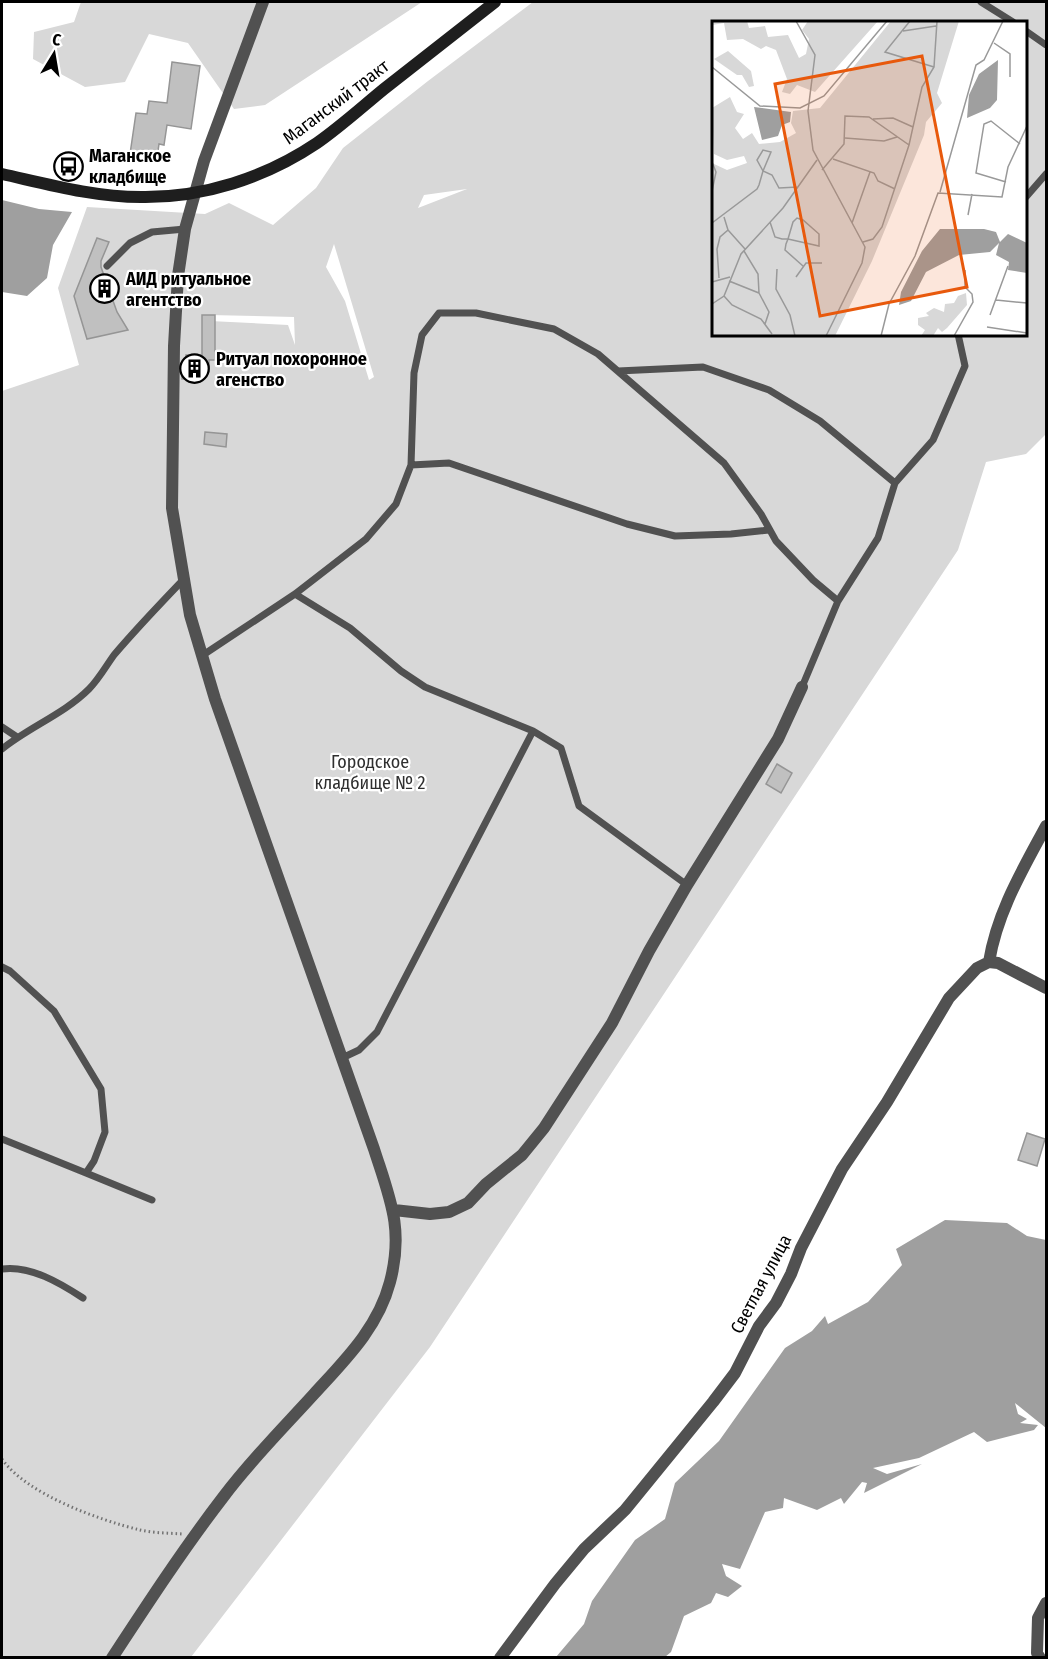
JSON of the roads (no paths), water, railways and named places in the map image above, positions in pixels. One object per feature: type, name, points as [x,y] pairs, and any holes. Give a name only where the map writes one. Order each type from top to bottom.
[{"type":"main road","name":"Маганский тракт","points":[[2,174],[60,188],[141,197],[194,194],[231,184],[283,163],[317,143],[495,2]]},
{"type":"street","points":[[112,1658],[224,1496],[263,1449],[356,1347],[375,1320],[390,1283],[397,1244],[394,1210],[215,699],[190,615],[172,508],[174,346],[178,276],[185,229],[194,194],[263,2]]},
{"type":"street","points":[[394,1210],[430,1214],[449,1212],[468,1203],[486,1184],[522,1155],[544,1128],[612,1023],[649,951],[687,885],[778,739],[802,687]]},
{"type":"street","points":[[1047,826],[1010,893],[992,945],[989,962],[998,963],[1047,988]]},
{"type":"street","name":"Светлая улица","points":[[500,1658],[555,1584],[584,1549],[625,1510],[729,1380],[759,1326],[776,1303],[810,1229],[842,1169],[887,1102],[949,998],[977,968],[989,962]]},
{"type":"street","points":[[1040,1658],[1037,1653],[1038,1618],[1047,1603]]},
{"type":"lane","points":[[981,2],[1011,21]]},
{"type":"lane","points":[[1027,32],[1047,45]]},
{"type":"lane","points":[[1027,196],[1047,174]]},
{"type":"lane","points":[[108,266],[130,243],[152,232],[185,229]]},
{"type":"lane","points":[[203,655],[295,594],[366,539],[396,504],[411,465],[414,373],[422,335],[438,313],[476,313],[554,329],[598,354],[724,463],[761,514],[776,541],[813,580],[838,601]]},
{"type":"lane","points":[[802,687],[838,601],[879,538],[895,483],[933,440],[965,366],[958,336]]},
{"type":"lane","points":[[618,371],[703,367],[768,390],[820,421],[895,483]]},
{"type":"lane","points":[[411,465],[449,463],[627,524],[675,536],[769,530]]},
{"type":"lane","points":[[2,749],[17,737],[74,702],[91,687],[142,623],[183,580]]},
{"type":"lane","points":[[295,594],[350,628],[401,671],[425,687],[533,732],[561,748],[579,806],[687,885]]},
{"type":"lane","points":[[2,727],[17,737]]},
{"type":"lane","points":[[342,1058],[359,1050],[377,1032],[533,732]]},
{"type":"lane","points":[[2,967],[10,971],[54,1011],[101,1089],[105,1132],[94,1161],[86,1173]]},
{"type":"lane","points":[[2,1139],[152,1200]]},
{"type":"lane","points":[[2,1269],[37,1273],[83,1298]]},
{"type":"place","name":"Маганское кладбище","points":[[68,166]]},
{"type":"place","name":"АИД ритуальное агентство","points":[[105,289]]},
{"type":"place","name":"Ритуал похоронное агенство","points":[[195,369]]},
{"type":"park label","name":"Городское кладбище № 2","points":[[370,772]]}]
